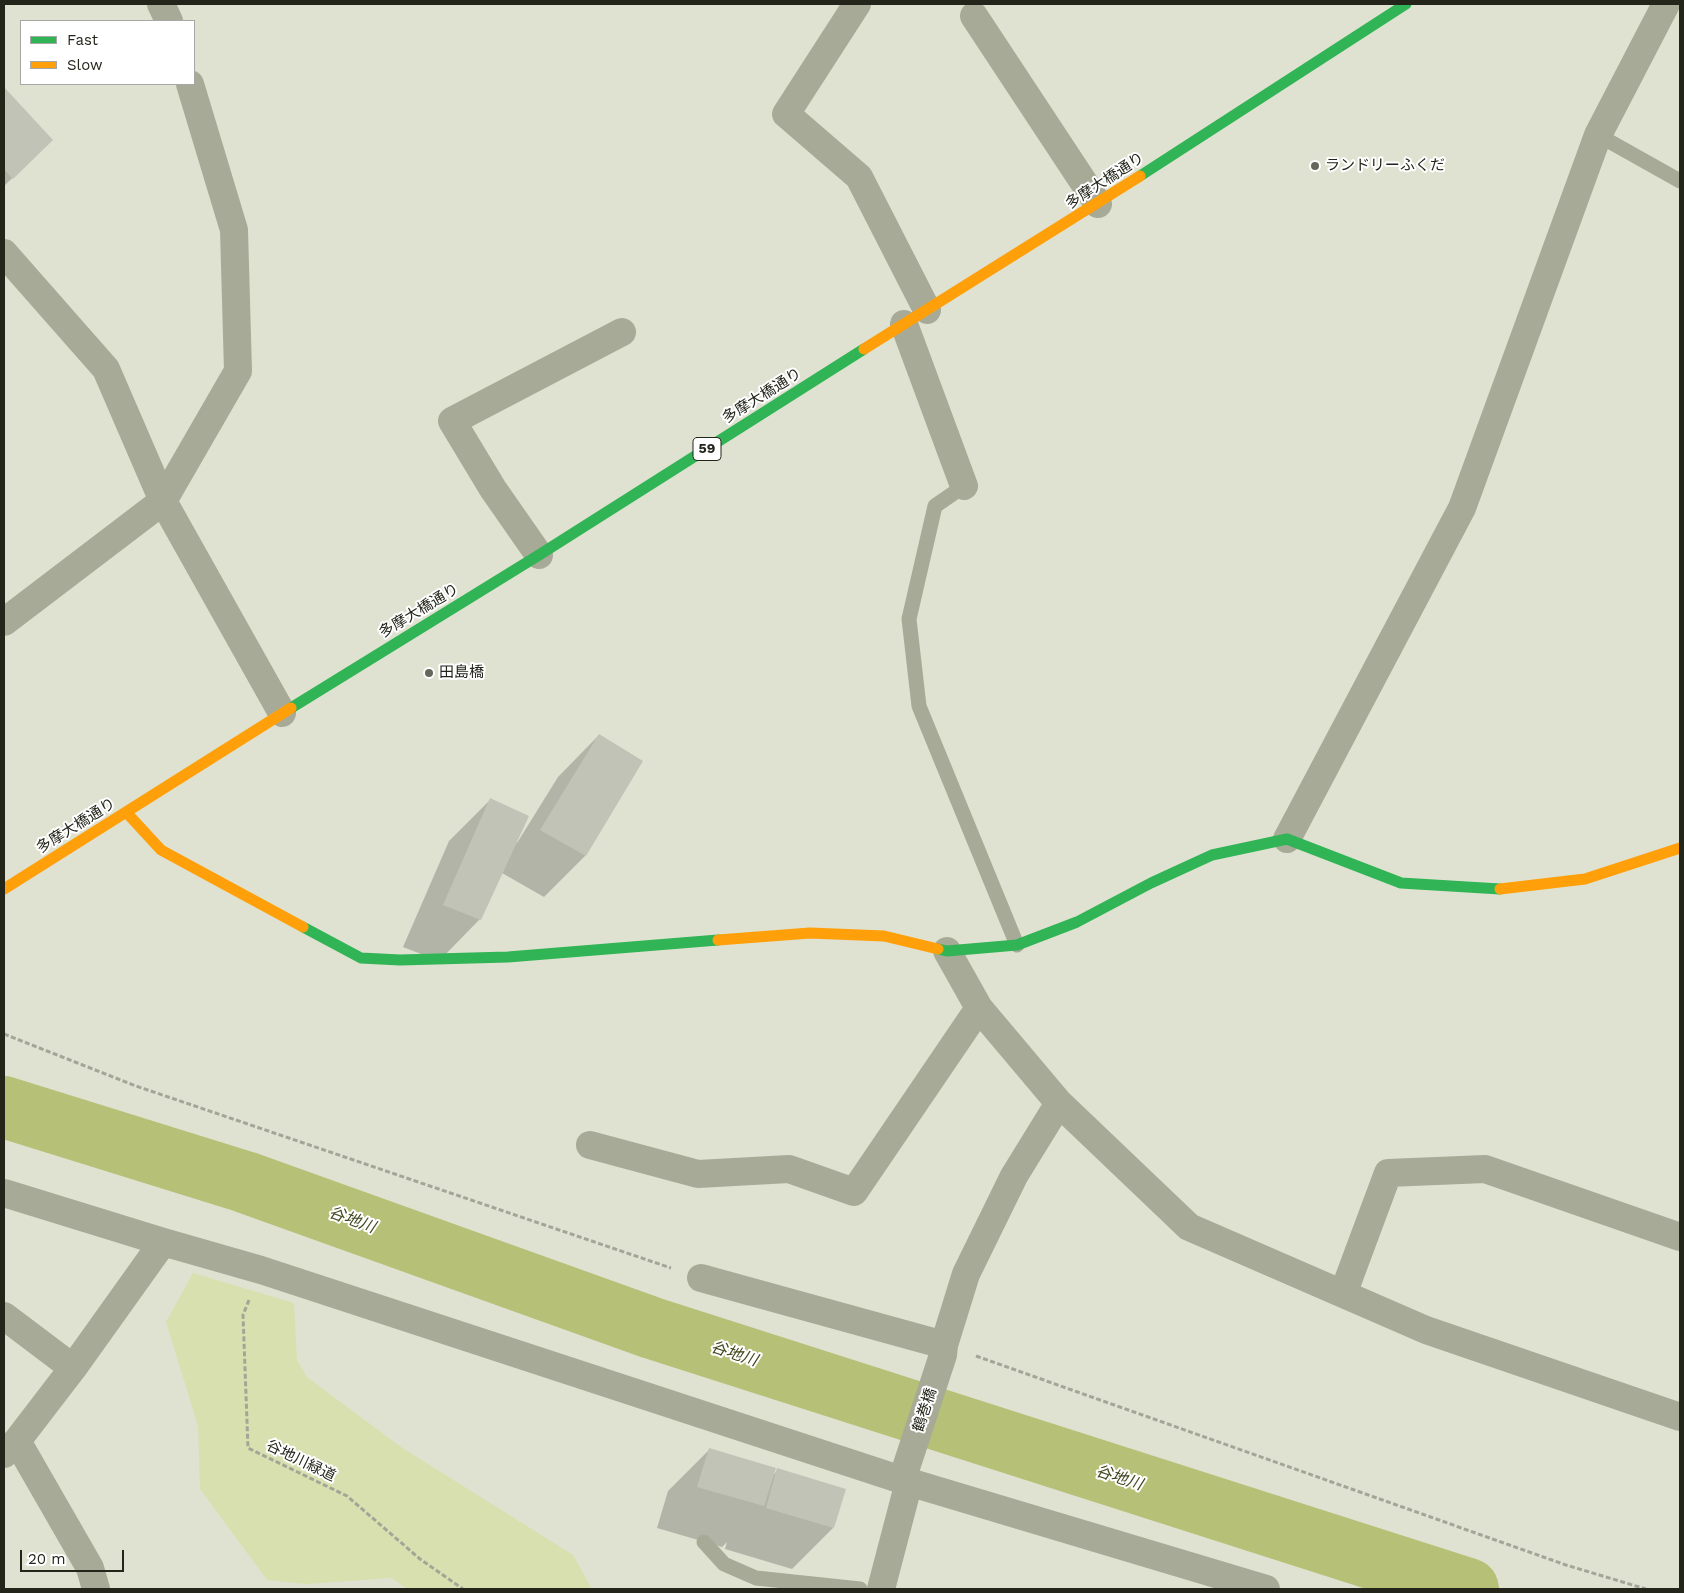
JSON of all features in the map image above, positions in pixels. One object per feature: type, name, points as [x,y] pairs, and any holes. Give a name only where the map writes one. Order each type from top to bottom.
[{"type":"main road","name":"多摩大橋通り","points":[[4,889],[282,713],[539,555],[904,324],[1098,204],[1406,4]]},
{"type":"main road","points":[[126,812],[161,850],[361,958],[400,960],[508,957],[810,933],[884,936],[947,951],[1017,945],[1077,922],[1151,883],[1212,855],[1287,839],[1401,883],[1499,889],[1585,879],[1680,848]]},
{"type":"street","points":[[161,4],[169,20]]},
{"type":"street","points":[[857,4],[786,114],[859,177],[927,310]]},
{"type":"street","points":[[1287,839],[1462,508],[1598,135],[1666,4]]},
{"type":"street","points":[[974,16],[1098,204]]},
{"type":"street","points":[[4,622],[163,501],[238,371],[234,230],[190,85]]},
{"type":"street","points":[[4,253],[106,368],[163,501],[282,713]]},
{"type":"street","points":[[904,324],[964,486]]},
{"type":"street","points":[[539,555],[493,489],[452,421],[622,332]]},
{"type":"street","points":[[947,951],[979,1008],[1058,1103],[1188,1227],[1426,1330],[1680,1417]]},
{"type":"street","points":[[590,1145],[698,1174],[789,1169],[854,1192],[979,1008]]},
{"type":"street","name":"鶴巻橋","points":[[881,1589],[906,1476],[971,1265],[1014,1176],[1058,1103]]},
{"type":"street","points":[[1344,1294],[1388,1173],[1485,1168],[1680,1237]]},
{"type":"street","points":[[4,1193],[261,1270],[1266,1589]]},
{"type":"street","points":[[96,1589],[90,1568],[10,1448],[73,1368],[163,1242]]},
{"type":"street","points":[[701,1278],[944,1350]]},
{"type":"street","points":[[4,1316],[73,1368]]},
{"type":"lane","points":[[1598,135],[1680,181]]},
{"type":"lane","points":[[964,486],[935,506],[909,619],[919,706],[1017,945]]},
{"type":"lane","points":[[704,1542],[724,1564],[756,1578],[860,1589]]},
{"type":"path","points":[[4,1034],[136,1086],[701,1278]]},
{"type":"path","name":"谷地川緑道","points":[[261,1270],[243,1315],[248,1448],[347,1496],[420,1559],[463,1589]]},
{"type":"path","points":[[944,1350],[1566,1565],[1646,1589]]},
{"type":"green space","points":[[193,1273],[294,1303],[297,1360],[307,1377],[401,1447],[573,1555],[592,1589],[407,1589],[392,1578],[306,1584],[267,1580],[200,1489],[198,1426],[166,1322]]},
{"type":"building","points":[[4,87],[53,140],[13,179],[4,169]]},
{"type":"building","points":[[599,734],[643,761],[586,856],[540,830]]},
{"type":"building","points":[[490,798],[529,816],[481,920],[443,905]]},
{"type":"building","points":[[709,1448],[776,1468],[764,1506],[697,1487]]},
{"type":"building","points":[[777,1468],[846,1489],[834,1528],[766,1508]]},
{"type":"waterway","name":"谷地川","points":[[4,1107],[245,1182],[652,1328],[1468,1589]]},
{"type":"traffic: fast","points":[[1140,176],[1406,4]]},
{"type":"traffic: fast","points":[[291,708],[539,555],[864,349]]},
{"type":"traffic: fast","points":[[938,949],[947,951],[1017,945],[1077,922],[1151,883],[1212,855],[1287,839],[1401,883],[1500,889]]},
{"type":"traffic: fast","points":[[303,927],[361,958],[400,960],[508,957],[718,940]]},
{"type":"traffic: slow","points":[[864,349],[1140,176]]},
{"type":"traffic: slow","points":[[4,889],[291,708]]},
{"type":"traffic: slow","points":[[126,812],[161,850],[303,927]]},
{"type":"traffic: slow","points":[[1500,889],[1585,879],[1680,848]]},
{"type":"traffic: slow","points":[[718,940],[810,933],[884,936],[938,949]]},
{"type":"place","name":"ランドリーふくだ","points":[[1315,166]]},
{"type":"place","name":"田島橋","points":[[429,673]]}]
